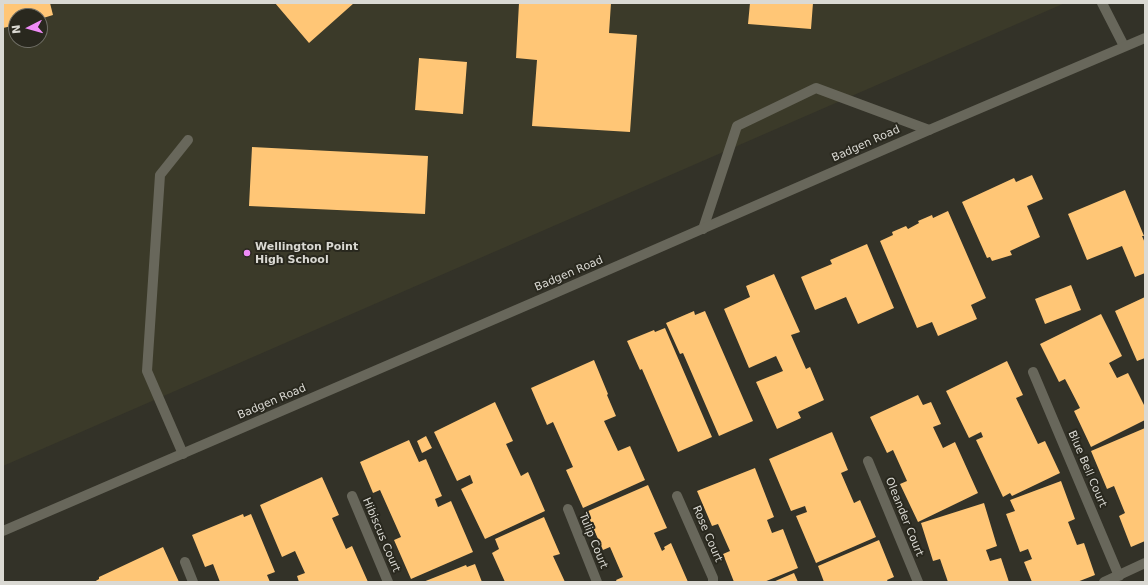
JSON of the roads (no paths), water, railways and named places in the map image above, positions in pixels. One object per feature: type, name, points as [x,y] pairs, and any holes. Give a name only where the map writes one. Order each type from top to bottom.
[{"type":"street","points":[[1102,3],[1124,46]]},
{"type":"street","name":"Badgen Road","points":[[3,531],[1145,38]]},
{"type":"street","points":[[703,229],[737,126],[816,88],[929,130]]},
{"type":"street","points":[[184,454],[147,371],[160,175],[188,140]]},
{"type":"street","name":"Blue Bell Court","points":[[1033,372],[1119,576]]},
{"type":"street","name":"Oleander Court","points":[[868,461],[918,582]]},
{"type":"street","name":"Hibiscus Court","points":[[352,496],[388,582]]},
{"type":"street","name":"Rose Court","points":[[677,496],[713,578],[713,582]]},
{"type":"street","name":"Tulip Court","points":[[568,509],[597,582]]},
{"type":"street","points":[[186,562],[193,582]]},
{"type":"street","points":[[1104,582],[1145,563]]},
{"type":"place","name":"Wellington Point High School","points":[[247,253]]}]
